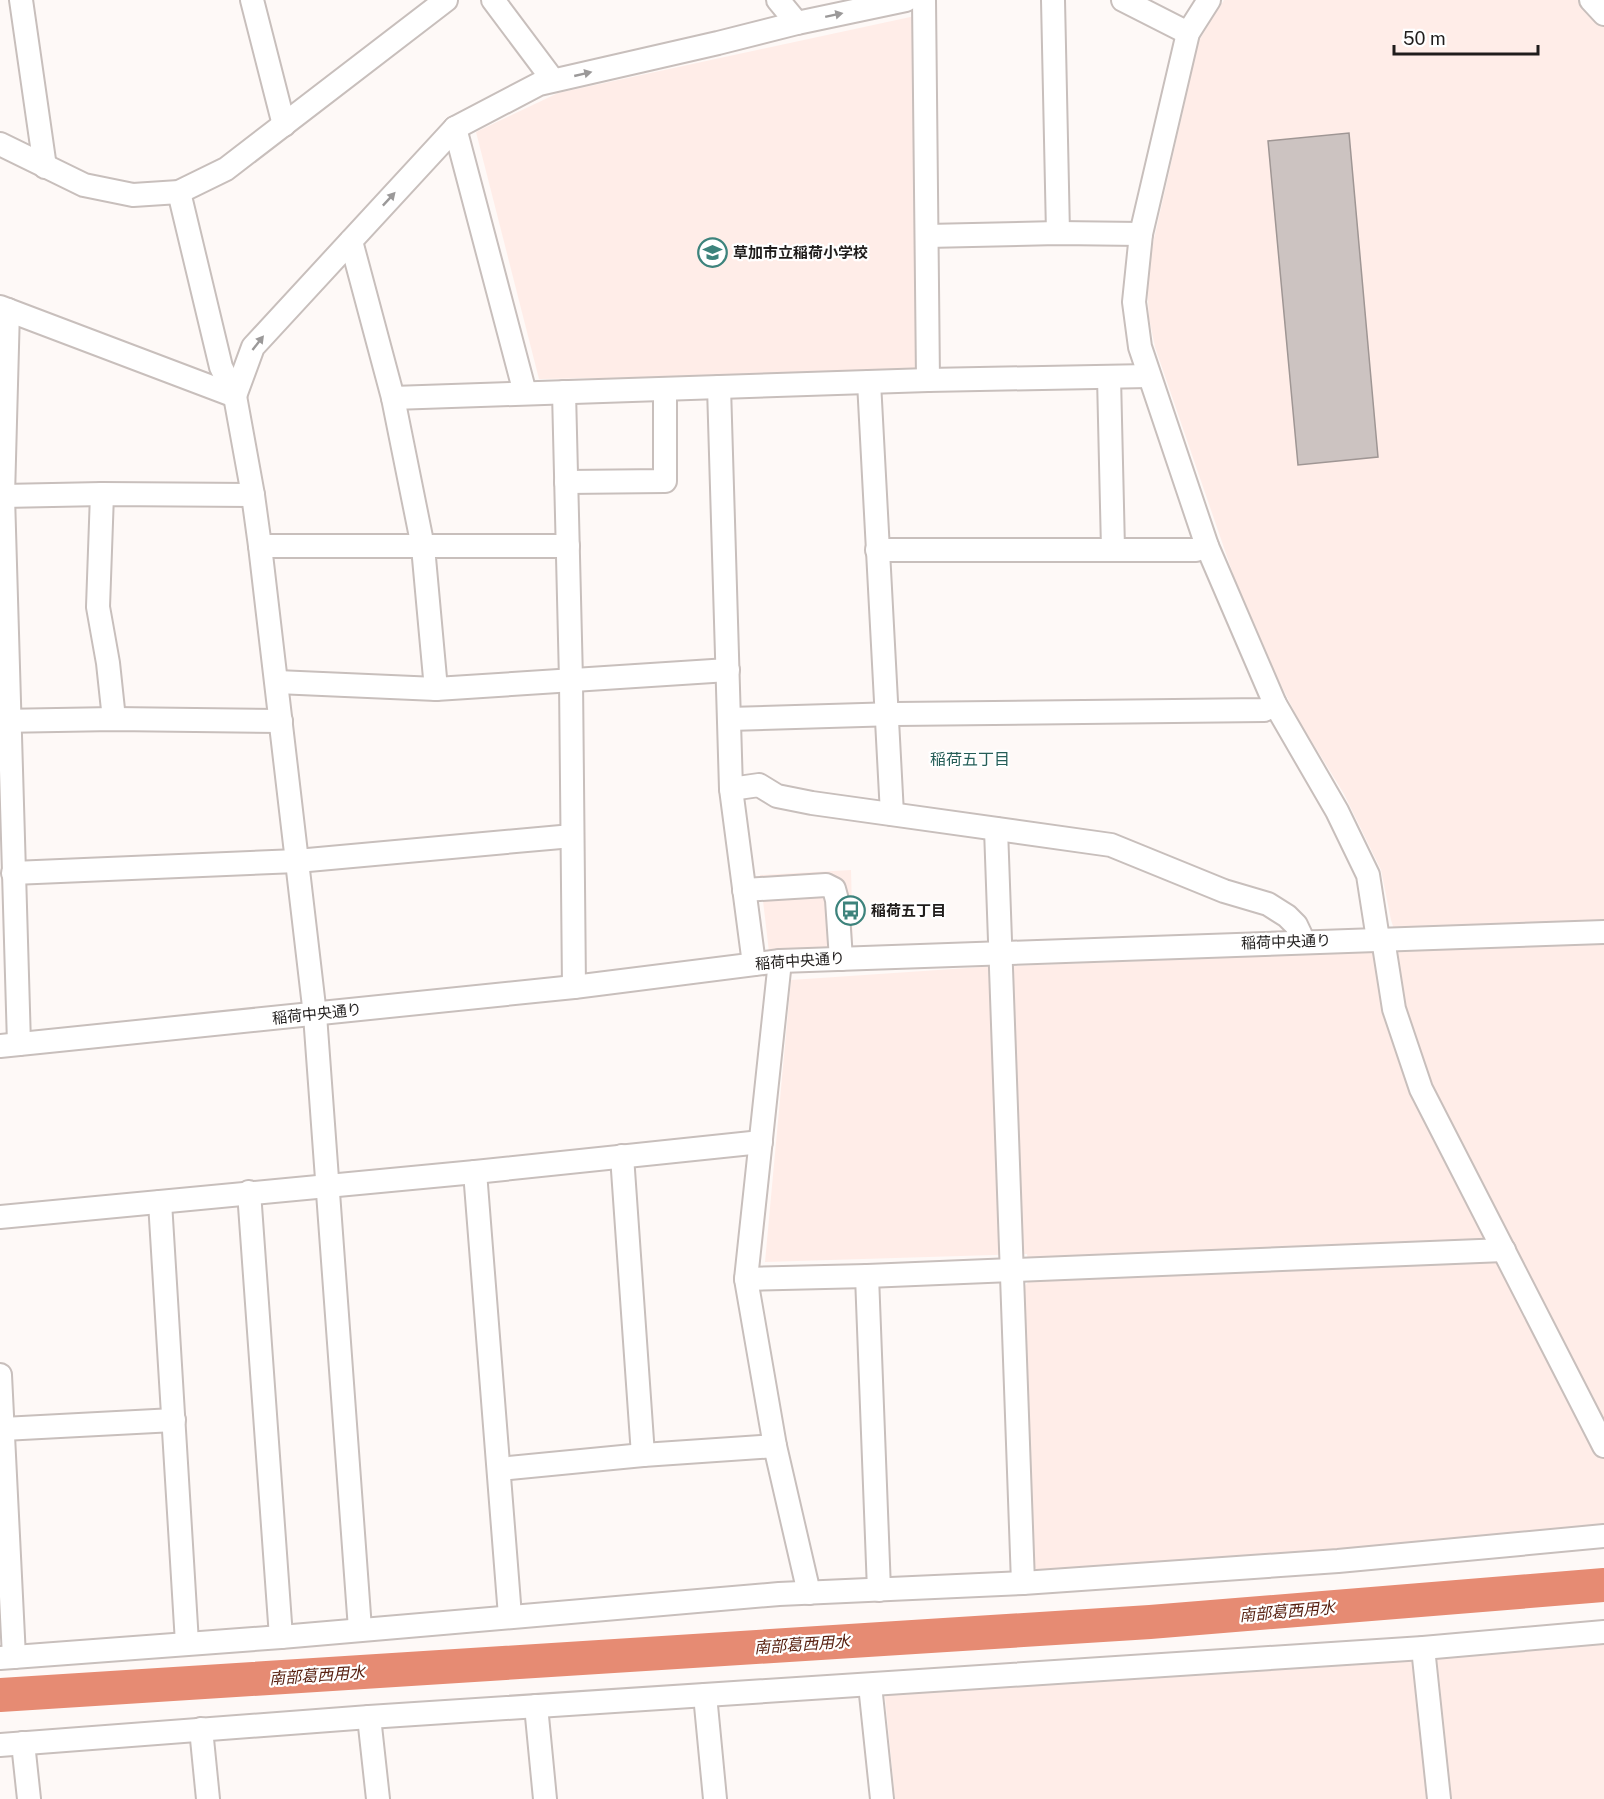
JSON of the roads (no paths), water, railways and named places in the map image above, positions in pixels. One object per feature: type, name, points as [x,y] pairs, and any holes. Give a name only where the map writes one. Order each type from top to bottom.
[{"type":"street","points":[[21,0],[45,167]]},
{"type":"street","points":[[252,0],[284,125]]},
{"type":"street","points":[[0,144],[84,185],[133,195],[179,192],[226,169],[446,0]]},
{"type":"street","points":[[493,0],[553,80]]},
{"type":"street","points":[[778,0],[797,23]]},
{"type":"street","points":[[235,396],[254,347],[454,128],[539,84],[553,80],[906,0]]},
{"type":"street","points":[[924,0],[928,380]]},
{"type":"street","points":[[1053,0],[1058,233]]},
{"type":"street","points":[[1123,0],[1188,33]]},
{"type":"street","points":[[1209,0],[1188,33],[1141,234],[1134,303],[1140,347],[1207,546],[1275,704],[1337,811],[1368,875],[1394,1009],[1421,1089],[1604,1446]]},
{"type":"street","points":[[1591,0],[1604,14]]},
{"type":"street","points":[[454,128],[525,393]]},
{"type":"street","points":[[179,192],[221,367],[235,396],[260,546],[315,1015],[360,1629]]},
{"type":"street","points":[[927,236],[1141,234]]},
{"type":"street","points":[[351,241],[393,398],[423,547],[436,689]]},
{"type":"street","points":[[9,1045],[13,873],[4,721],[4,308],[235,396]]},
{"type":"street","points":[[393,398],[928,380],[1149,376]]},
{"type":"street","points":[[1109,377],[1113,549]]},
{"type":"street","points":[[869,382],[892,814]]},
{"type":"street","points":[[719,387],[731,789],[754,964]]},
{"type":"street","points":[[566,482],[665,481],[665,389]]},
{"type":"street","points":[[564,392],[571,680],[574,987]]},
{"type":"street","points":[[102,494],[98,607],[108,663],[114,719]]},
{"type":"street","points":[[3,495],[253,495]]},
{"type":"street","points":[[260,546],[568,546]]},
{"type":"street","points":[[877,550],[1196,550],[1207,546]]},
{"type":"street","points":[[276,681],[436,689],[728,670]]},
{"type":"street","points":[[729,719],[886,714],[1263,710],[1275,704]]},
{"type":"street","points":[[4,721],[114,719],[280,721]]},
{"type":"street","points":[[731,789],[759,785],[777,796],[788,798],[1111,845],[1224,891],[1268,904],[1287,916],[1296,926],[1304,942]]},
{"type":"street","points":[[996,829],[1023,1583]]},
{"type":"street","points":[[13,873],[297,861],[572,836]]},
{"type":"street","points":[[744,890],[826,885],[834,889],[837,900],[841,959]]},
{"type":"street","name":"稲荷中央通り","points":[[9,1045],[574,987],[780,961],[1604,932]]},
{"type":"street","points":[[780,961],[746,1279],[775,1446],[809,1593]]},
{"type":"street","points":[[0,1217],[327,1184],[475,1172],[760,1142]]},
{"type":"street","points":[[622,1156],[643,1455]]},
{"type":"street","points":[[475,1172],[510,1616]]},
{"type":"street","points":[[249,1192],[281,1637]]},
{"type":"street","points":[[160,1202],[187,1643]]},
{"type":"street","points":[[746,1279],[1504,1250]]},
{"type":"street","points":[[867,1276],[879,1590]]},
{"type":"street","points":[[0,1375],[7,1658],[779,1594],[1023,1583],[1338,1562],[1604,1536]]},
{"type":"street","points":[[3,1429],[174,1420]]},
{"type":"street","points":[[499,1469],[643,1455],[775,1446]]},
{"type":"street","points":[[0,1744],[369,1717],[1423,1648],[1604,1632]]},
{"type":"street","points":[[1423,1648],[1439,1799]]},
{"type":"street","points":[[870,1685],[882,1799]]},
{"type":"street","points":[[705,1695],[715,1799]]},
{"type":"street","points":[[536,1706],[545,1799]]},
{"type":"street","points":[[369,1717],[378,1799]]},
{"type":"street","points":[[201,1729],[208,1799]]},
{"type":"street","points":[[23,1743],[29,1799]]},
{"type":"waterway","name":"南部葛西用水","points":[[0,1695],[1150,1622],[1604,1585]]},
{"type":"place","name":"草加市立稲荷小学校","points":[[712,253]]},
{"type":"place","name":"稲荷五丁目","points":[[850,911]]},
{"type":"district","name":"稲荷五丁目","points":[[970,759]]}]
